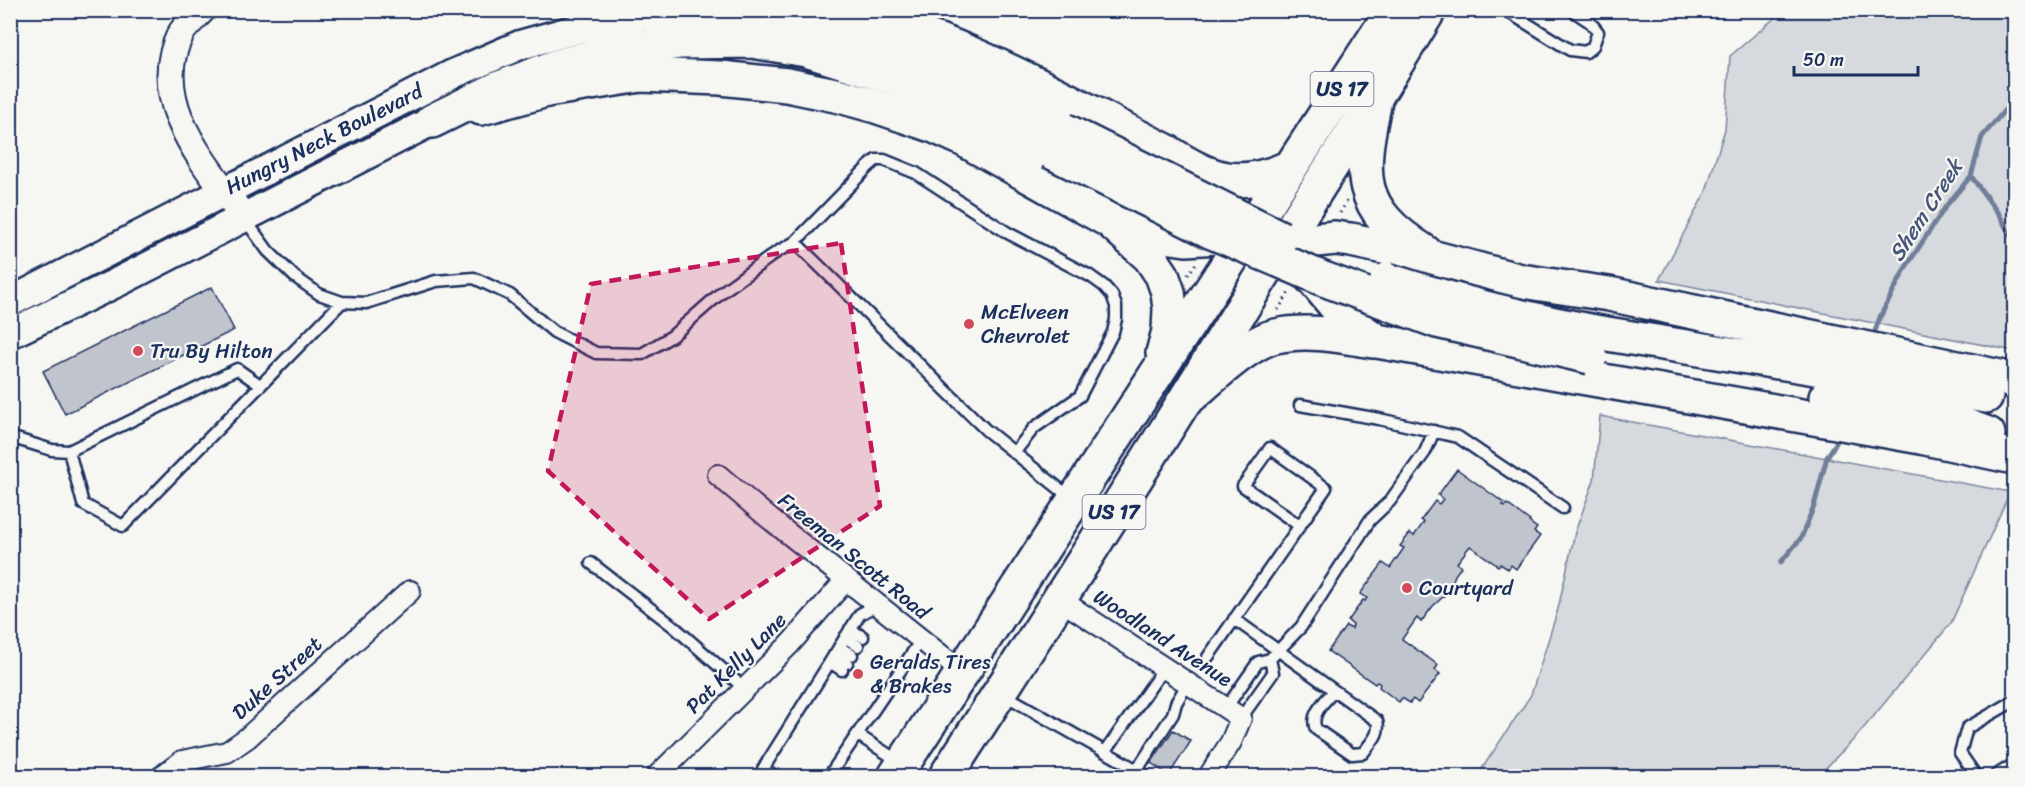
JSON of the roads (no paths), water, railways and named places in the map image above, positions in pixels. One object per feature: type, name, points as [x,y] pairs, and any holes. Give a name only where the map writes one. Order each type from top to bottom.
[{"type":"highway","points":[[828,10],[880,21],[920,33],[994,64],[1212,176],[1246,181],[1267,177],[1291,167]]},
{"type":"highway","name":"US 17","points":[[899,770],[1393,10]]},
{"type":"highway","name":"US 17","points":[[946,777],[1375,100],[1429,10]]},
{"type":"highway","points":[[666,13],[780,22],[855,37],[961,79],[1057,140]]},
{"type":"highway","points":[[432,121],[497,89],[555,67],[612,51],[681,42],[752,41],[806,50],[896,78],[1057,140],[1134,163],[1221,209],[1327,259],[1441,297],[1535,321],[1593,344],[1939,416],[2014,443]]},
{"type":"highway","points":[[432,121],[547,90],[641,75],[721,78],[787,85],[876,106],[932,125],[963,139],[1110,221],[1150,257],[1162,275],[1168,292],[1170,309],[1169,331],[1160,368]]},
{"type":"highway","points":[[1375,100],[1365,164],[1366,187],[1372,202],[1384,220],[1403,238],[1434,258]]},
{"type":"highway","points":[[1190,166],[1212,188],[1246,234]]},
{"type":"highway","points":[[1110,221],[1158,235],[1186,239],[1202,240],[1246,234],[1280,247],[1314,280],[1348,321],[1377,341]]},
{"type":"highway","points":[[1280,247],[1335,238],[1351,240],[1434,258],[1521,281],[1609,294],[2014,380]]},
{"type":"highway","points":[[1186,400],[1232,362],[1262,341],[1295,333],[1324,334],[1377,341],[1921,437],[2014,457]]},
{"type":"highway","points":[[1593,344],[2014,400]]},
{"type":"main road","name":"Hungry Neck Boulevard","points":[[10,302],[453,74],[520,45],[577,29],[666,13]]},
{"type":"main road","name":"Hungry Neck Boulevard","points":[[10,334],[244,218],[432,121]]},
{"type":"street","points":[[202,10],[180,33],[170,65],[173,101],[184,130],[244,218]]},
{"type":"street","name":"Freeman Scott Road","points":[[718,475],[962,672]]},
{"type":"street","name":"Pat Kelly Lane","points":[[657,777],[789,645],[846,580]]},
{"type":"street","name":"Duke Street","points":[[162,777],[182,761],[228,752],[247,738],[410,591]]},
{"type":"street","name":"Woodland Avenue","points":[[1059,599],[1233,713]]},
{"type":"street","points":[[1209,777],[1231,742],[1233,713]]},
{"type":"lane","points":[[1505,10],[1570,50],[1586,52],[1593,46],[1598,32],[1590,22],[1572,10]]},
{"type":"lane","points":[[244,218],[268,251],[295,277],[319,294],[342,302],[366,303],[436,280],[474,278],[510,295],[554,332],[596,352],[642,354],[672,336],[731,285],[795,242],[868,166],[876,160],[884,160],[916,173],[993,224],[1090,276],[1104,286],[1114,301],[1116,320],[1103,355],[1080,396],[1034,428],[1014,453]]},
{"type":"lane","points":[[795,242],[986,430],[1074,500]]},
{"type":"lane","points":[[69,451],[83,504],[123,526],[342,302]]},
{"type":"lane","points":[[10,436],[52,450],[69,451],[237,369],[260,386]]},
{"type":"lane","points":[[1300,405],[1379,418],[1458,437],[1563,508]]},
{"type":"lane","points":[[1233,713],[1258,662],[1274,655],[1301,627],[1370,519],[1390,501],[1425,452],[1434,431]]},
{"type":"lane","points":[[1208,657],[1300,526],[1326,488],[1270,448],[1243,486],[1300,526]]},
{"type":"lane","points":[[591,563],[673,626],[745,689]]},
{"type":"lane","points":[[775,777],[763,769],[801,717],[860,614],[877,605]]},
{"type":"lane","points":[[1234,619],[1274,655],[1334,691],[1377,721],[1379,728],[1377,734],[1363,753],[1352,754],[1316,729],[1313,723],[1314,716],[1334,691]]},
{"type":"lane","points":[[829,777],[848,742],[889,678],[921,640]]},
{"type":"lane","points":[[840,646],[852,654]]},
{"type":"lane","points":[[840,646],[852,654]]},
{"type":"lane","points":[[840,646],[852,654]]},
{"type":"lane","points":[[1233,713],[1273,673],[1274,655]]},
{"type":"lane","points":[[1105,752],[1164,668]]},
{"type":"lane","points":[[1137,770],[1173,714],[1176,703],[1188,683]]},
{"type":"lane","points":[[1001,692],[1149,777]]},
{"type":"lane","points":[[1976,777],[1960,753],[1967,728],[2014,701]]},
{"type":"lane","points":[[848,742],[899,770]]},
{"type":"lane","points":[[1995,777],[2014,764]]},
{"type":"waterway","name":"Shem Creek","points":[[1872,340],[1880,317],[1906,267],[1946,206],[1971,176],[1982,137],[2014,99]]},
{"type":"waterway","points":[[1971,176],[2000,216],[2014,242]]},
{"type":"waterway","name":"Shem Creek","points":[[1781,562],[1801,538],[1814,506],[1827,457],[1841,435]]},
{"type":"place","name":"McElveen Chevrolet","points":[[969,324]]},
{"type":"place","name":"Tru By Hilton","points":[[138,351]]},
{"type":"place","name":"Courtyard","points":[[1407,588]]},
{"type":"place","name":"Geralds Tires & Brakes","points":[[858,674]]}]
